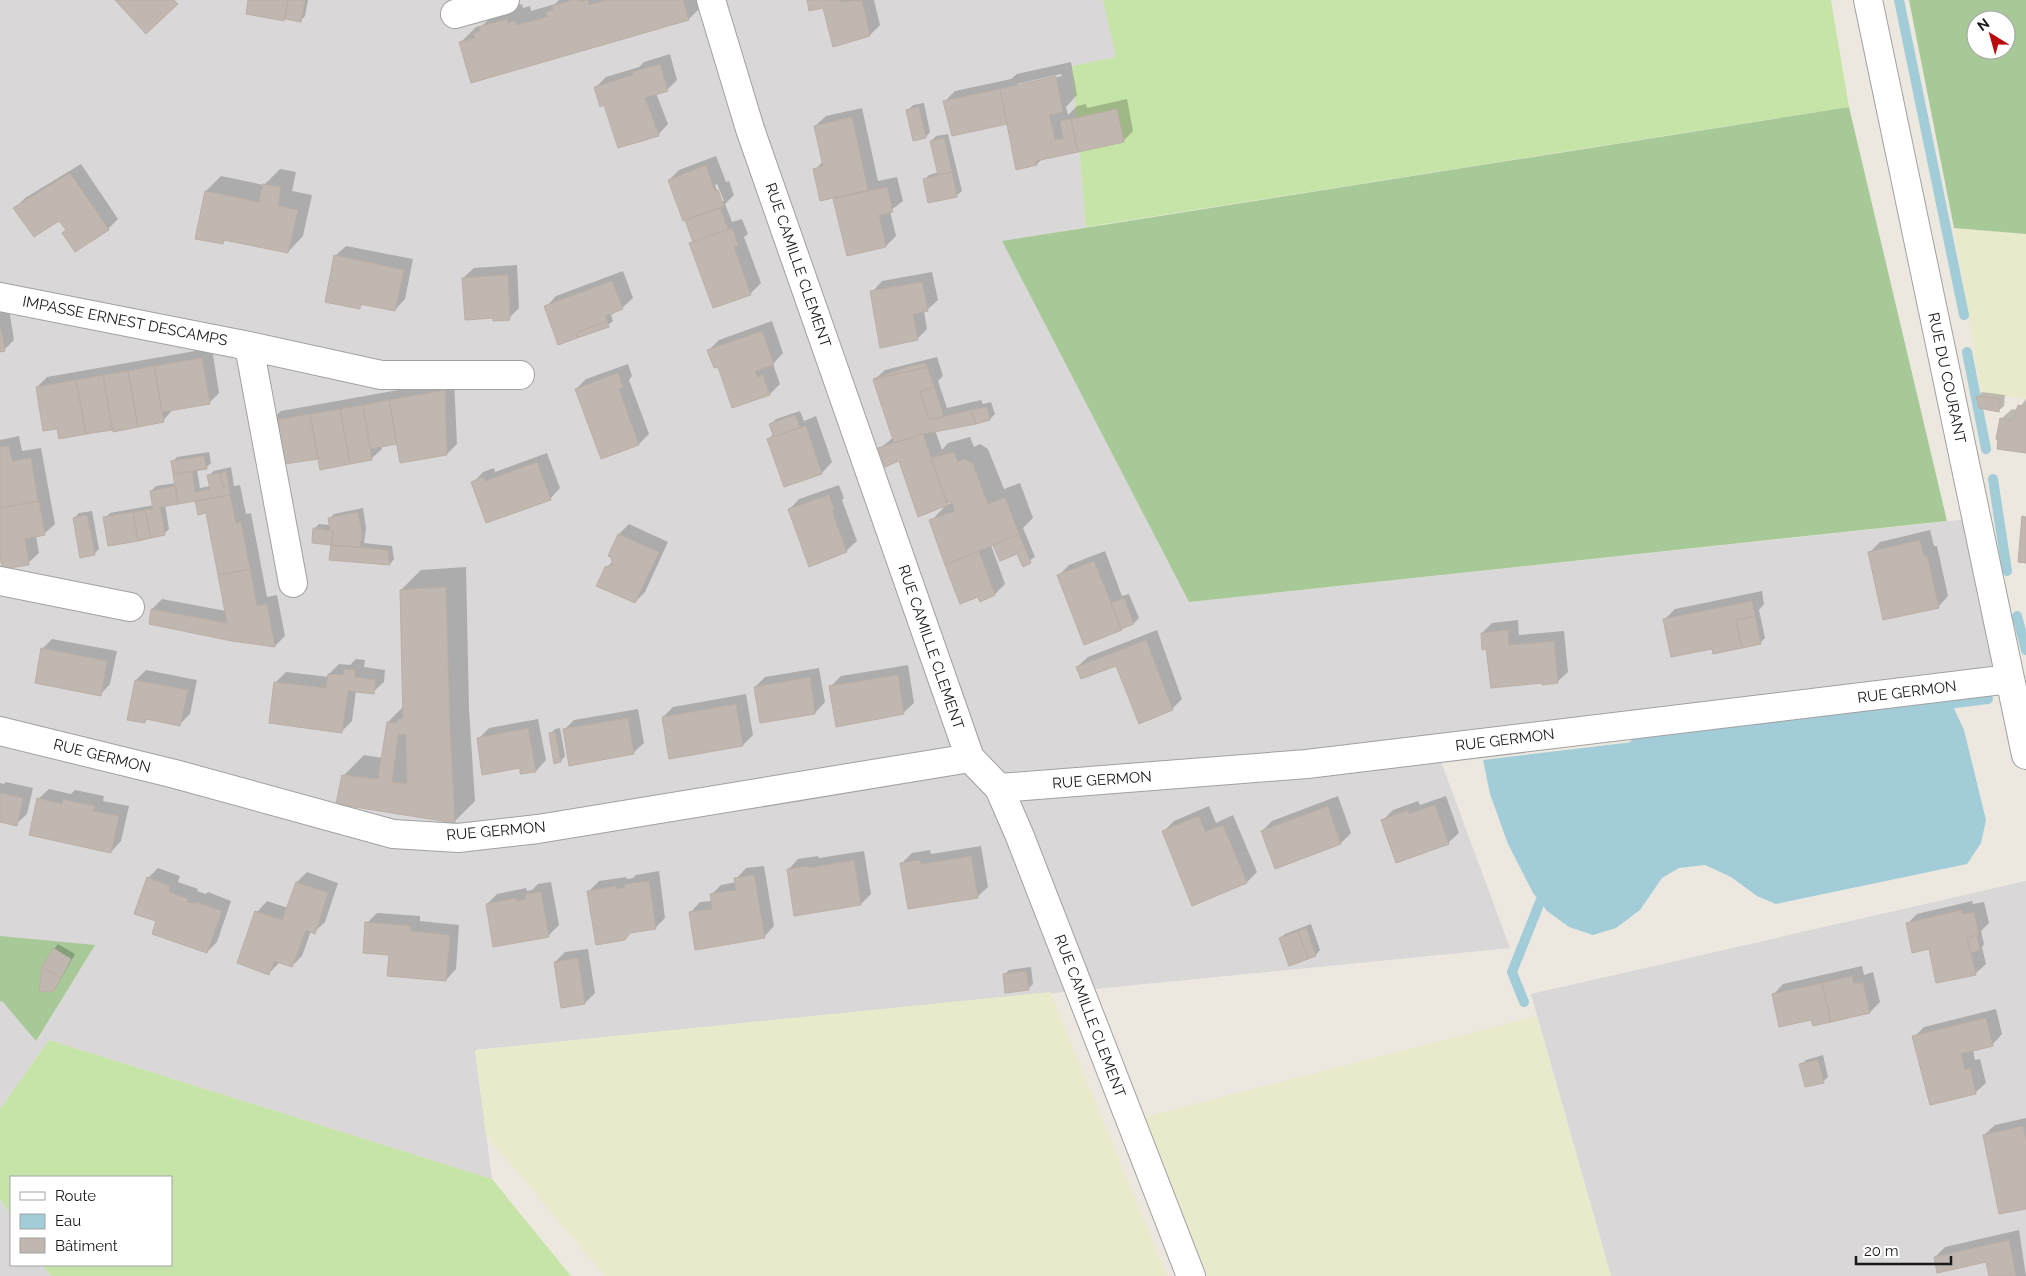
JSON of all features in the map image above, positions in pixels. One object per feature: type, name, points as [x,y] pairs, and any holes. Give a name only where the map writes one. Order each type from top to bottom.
[{"type":"street","points":[[455,14],[506,0]]},
{"type":"street","name":"RUE CAMILLE CLEMENT","points":[[711,0],[750,129],[970,758],[999,788],[1191,1276]]},
{"type":"street","name":"RUE DU COURANT","points":[[1868,0],[2026,755]]},
{"type":"street","name":"IMPASSE ERNEST DESCAMPS","points":[[0,297],[250,346],[381,375],[520,375]]},
{"type":"street","name":"IMPASSE ERNEST DESCAMPS","points":[[250,346],[293,583]]},
{"type":"street","points":[[0,581],[130,607]]},
{"type":"street","name":"RUE GERMON","points":[[999,788],[1307,764],[2010,679]]},
{"type":"street","name":"RUE GERMON","points":[[0,730],[175,774],[393,834],[458,838],[548,827],[970,758]]},
{"type":"shaded area","points":[[0,0],[1103,0],[1117,57],[1072,66],[1086,227],[1003,242],[1189,602],[1970,519],[1996,675],[1440,759],[1510,948],[475,1050],[492,1179],[49,1040],[0,1109]]},
{"type":"shaded area","points":[[2026,881],[2026,1276],[1611,1276],[1531,994]]},
{"type":"shaded area","points":[[0,1198],[10,1214],[10,1266],[43,1266],[51,1276],[0,1276]]},
{"type":"green space","points":[[1103,0],[1831,0],[1849,107],[1086,227],[1072,66],[1116,57]]},
{"type":"green space","points":[[1909,0],[2026,0],[2026,234],[1954,228]]},
{"type":"green space","points":[[1849,107],[1947,521],[1189,602],[1002,241]]},
{"type":"green space","points":[[1954,228],[2026,234],[2026,399],[1981,393]]},
{"type":"green space","points":[[0,936],[95,945],[36,1041],[3,1002],[0,1001]]},
{"type":"green space","points":[[1050,992],[1167,1276],[605,1276],[486,1135],[475,1050]]},
{"type":"green space","points":[[1537,1016],[1611,1276],[1207,1276],[1144,1117]]},
{"type":"green space","points":[[49,1040],[492,1179],[571,1276],[51,1276],[43,1266],[172,1266],[172,1176],[10,1176],[10,1214],[0,1198],[0,1109]]},
{"type":"water","points":[[1952,704],[1964,730],[1986,820],[1981,843],[1967,864],[1776,904],[1757,896],[1731,877],[1705,865],[1679,868],[1662,878],[1640,910],[1616,928],[1593,935],[1569,927],[1547,911],[1533,893],[1508,844],[1490,794],[1483,760]]},
{"type":"building","points":[[115,0],[174,0],[178,4],[146,34]]},
{"type":"building","points":[[248,0],[288,0],[284,21],[246,14]]},
{"type":"building","points":[[288,0],[305,0],[301,22],[285,19]]},
{"type":"building","points":[[572,0],[580,0],[581,2],[588,0],[589,5],[606,0],[683,0],[689,20],[471,83],[459,42],[475,38],[473,33],[480,31],[479,27],[507,19],[508,23],[515,21],[516,25],[547,17],[546,12],[553,10],[552,6]]},
{"type":"building","points":[[807,0],[840,0],[841,2],[862,0],[870,36],[833,47],[823,8],[809,11]]},
{"type":"building","points":[[660,64],[668,91],[645,98],[659,136],[618,148],[604,105],[600,107],[594,87],[633,75],[632,72]]},
{"type":"building","points":[[1056,76],[1063,112],[1049,115],[1055,140],[1063,139],[1060,121],[1071,119],[1078,152],[1036,161],[1037,165],[1016,170],[1000,89]]},
{"type":"building","points":[[1000,89],[1007,124],[952,136],[943,101]]},
{"type":"building","points":[[919,107],[926,138],[913,141],[906,110]]},
{"type":"building","points":[[1117,109],[1124,142],[1078,152],[1071,119]]},
{"type":"building","points":[[852,117],[868,190],[820,201],[813,169],[823,166],[814,126]]},
{"type":"building","points":[[944,138],[952,172],[938,175],[930,141]]},
{"type":"building","points":[[706,165],[715,192],[718,190],[724,206],[683,221],[668,180]]},
{"type":"building","points":[[952,172],[957,197],[928,203],[923,179]]},
{"type":"building","points":[[70,173],[109,230],[75,252],[62,233],[66,230],[59,221],[34,237],[13,208]]},
{"type":"building","points":[[263,184],[281,187],[278,206],[298,210],[288,253],[224,240],[223,244],[195,239],[205,191],[259,202]]},
{"type":"building","points":[[887,187],[893,212],[879,215],[886,247],[847,256],[833,199]]},
{"type":"building","points":[[720,208],[728,229],[693,242],[685,220]]},
{"type":"building","points":[[732,228],[738,245],[734,247],[751,295],[713,308],[689,243]]},
{"type":"building","points":[[334,255],[404,270],[395,311],[360,304],[360,309],[325,302]]},
{"type":"building","points":[[508,275],[510,320],[493,321],[493,318],[465,320],[462,278]]},
{"type":"building","points":[[612,281],[623,309],[605,316],[607,321],[576,333],[577,338],[558,345],[544,306]]},
{"type":"building","points":[[922,282],[928,311],[913,314],[918,340],[880,348],[870,291]]},
{"type":"building","points":[[607,321],[609,327],[577,338],[576,333]]},
{"type":"building","points":[[0,324],[5,351],[0,352]]},
{"type":"building","points":[[762,331],[774,365],[755,371],[757,377],[763,375],[770,395],[732,408],[718,367],[714,368],[707,350]]},
{"type":"building","points":[[202,358],[210,404],[162,412],[154,366]]},
{"type":"building","points":[[926,363],[927,367],[873,379],[911,366]]},
{"type":"building","points":[[154,366],[164,422],[138,427],[128,371]]},
{"type":"building","points":[[927,367],[934,387],[920,392],[929,420],[971,410],[976,424],[923,434],[894,443],[873,380]]},
{"type":"building","points":[[128,371],[138,427],[113,432],[103,375]]},
{"type":"building","points":[[618,373],[623,387],[619,389],[639,445],[601,459],[575,389]]},
{"type":"building","points":[[103,375],[112,430],[86,434],[76,380]]},
{"type":"building","points":[[76,380],[86,434],[59,439],[57,429],[43,431],[36,387]]},
{"type":"building","points":[[934,387],[944,417],[929,420],[920,392]]},
{"type":"building","points":[[445,390],[447,455],[400,463],[389,400]]},
{"type":"building","points":[[1976,396],[2001,399],[1999,412],[1979,408]]},
{"type":"building","points":[[389,400],[397,444],[370,449],[363,405]]},
{"type":"building","points":[[363,405],[372,460],[350,464],[340,409]]},
{"type":"building","points":[[2018,405],[2026,407],[2026,453],[1997,449],[1998,440],[1996,439],[2000,418],[2013,421]]},
{"type":"building","points":[[987,407],[990,420],[976,424],[971,410]]},
{"type":"building","points":[[340,409],[350,464],[320,470],[310,414]]},
{"type":"building","points":[[310,414],[318,459],[278,465],[269,421]]},
{"type":"building","points":[[795,415],[800,427],[774,437],[769,424]]},
{"type":"building","points":[[806,426],[822,474],[784,487],[767,439]]},
{"type":"building","points":[[923,434],[948,505],[918,517],[899,461],[885,467],[878,448]]},
{"type":"building","points":[[9,446],[12,461],[31,458],[38,501],[0,508],[0,447]]},
{"type":"building","points":[[954,452],[958,462],[964,459],[973,464],[988,504],[1005,498],[1019,534],[945,565],[929,520],[955,511],[952,502],[947,503],[931,458]]},
{"type":"building","points":[[204,456],[207,469],[173,474],[171,461]]},
{"type":"building","points":[[537,462],[551,500],[486,523],[471,482],[483,477],[485,481]]},
{"type":"building","points":[[226,471],[229,486],[223,487],[220,473]]},
{"type":"building","points":[[192,472],[195,492],[210,489],[207,475],[220,473],[223,487],[229,486],[230,495],[178,504],[173,474]]},
{"type":"building","points":[[176,486],[178,504],[160,507],[165,535],[151,538],[145,510],[153,509],[150,491]]},
{"type":"building","points":[[230,495],[236,524],[241,522],[250,569],[218,575],[206,513],[198,515],[195,501]]},
{"type":"building","points":[[829,495],[834,510],[832,511],[847,552],[809,567],[788,509]]},
{"type":"building","points":[[39,501],[45,535],[25,539],[29,565],[2,569],[0,556],[0,508]]},
{"type":"building","points":[[145,510],[151,538],[138,541],[133,512]]},
{"type":"building","points":[[133,512],[138,541],[108,546],[103,517]]},
{"type":"building","points":[[358,512],[362,534],[360,547],[331,545],[333,531],[330,530],[328,518]]},
{"type":"building","points":[[87,515],[95,555],[80,558],[73,518]]},
{"type":"building","points":[[2022,516],[2026,517],[2026,563],[2018,562]]},
{"type":"building","points":[[313,528],[333,531],[331,545],[312,543]]},
{"type":"building","points":[[618,534],[659,552],[635,603],[596,586],[605,567],[613,565],[611,557],[608,556]]},
{"type":"building","points":[[1019,534],[1031,563],[1023,567],[1017,554],[1000,561],[993,545]]},
{"type":"building","points":[[1920,540],[1924,556],[1927,555],[1939,608],[1883,620],[1868,552]]},
{"type":"building","points":[[331,545],[388,550],[390,565],[329,560]]},
{"type":"building","points":[[979,551],[995,595],[980,602],[978,597],[960,604],[945,565]]},
{"type":"building","points":[[1094,561],[1122,630],[1084,645],[1057,575]]},
{"type":"building","points":[[250,569],[257,606],[267,604],[275,647],[232,641],[149,624],[151,609],[227,623],[218,575]]},
{"type":"building","points":[[446,587],[455,823],[336,804],[342,775],[378,779],[387,722],[397,723],[398,719],[403,719],[400,590]],"holes":[[[398,734],[406,734],[407,784],[392,782]]]},
{"type":"building","points":[[1124,598],[1134,624],[1121,629],[1111,603]]},
{"type":"building","points":[[1752,601],[1755,616],[1736,620],[1742,648],[1713,654],[1712,649],[1671,657],[1663,619]]},
{"type":"building","points":[[1755,616],[1761,644],[1742,648],[1736,620]]},
{"type":"building","points":[[1508,630],[1509,645],[1554,641],[1558,683],[1491,688],[1486,649],[1482,650],[1481,633]]},
{"type":"building","points":[[1146,640],[1173,710],[1139,724],[1116,666],[1081,679],[1076,667]]},
{"type":"building","points":[[41,648],[107,661],[101,696],[35,683]]},
{"type":"building","points":[[344,669],[355,670],[354,677],[376,680],[374,694],[348,691],[342,733],[269,723],[274,682],[326,688],[328,674],[343,675]]},
{"type":"building","points":[[898,675],[904,714],[836,727],[829,686]]},
{"type":"building","points":[[810,677],[815,714],[760,723],[754,687]]},
{"type":"building","points":[[135,680],[188,690],[180,726],[146,719],[145,723],[127,720]]},
{"type":"building","points":[[736,704],[743,746],[669,759],[662,717]]},
{"type":"building","points":[[628,718],[634,754],[569,766],[563,729]]},
{"type":"building","points":[[528,728],[536,772],[520,774],[520,768],[482,775],[477,738]]},
{"type":"building","points":[[555,732],[561,762],[554,764],[549,733]]},
{"type":"building","points":[[0,793],[23,798],[17,826],[0,822]]},
{"type":"building","points":[[37,798],[62,804],[63,799],[95,806],[93,811],[119,816],[111,853],[29,835]]},
{"type":"building","points":[[1435,805],[1449,844],[1396,863],[1381,820],[1408,810],[1409,814]]},
{"type":"building","points":[[1328,806],[1341,844],[1275,869],[1261,831]]},
{"type":"building","points":[[1199,816],[1205,832],[1223,825],[1247,883],[1192,906],[1162,831]]},
{"type":"building","points":[[971,856],[978,898],[908,909],[900,863],[920,860],[921,864]]},
{"type":"building","points":[[854,860],[861,905],[794,916],[787,869],[808,866],[809,868]]},
{"type":"building","points":[[754,875],[765,938],[695,950],[689,912],[712,909],[710,894],[736,890],[734,878]]},
{"type":"building","points":[[147,877],[170,886],[169,892],[188,899],[187,902],[195,904],[196,902],[222,911],[207,953],[152,934],[156,921],[134,914]]},
{"type":"building","points":[[649,881],[656,929],[630,933],[625,940],[596,945],[587,891],[616,886],[617,889],[625,887],[625,884]]},
{"type":"building","points":[[296,882],[328,893],[315,934],[306,930],[292,967],[274,961],[269,975],[237,963],[255,911],[282,920]]},
{"type":"building","points":[[541,892],[549,937],[493,947],[486,904],[516,898],[517,901],[526,899],[526,894]]},
{"type":"building","points":[[1962,910],[1963,914],[1974,912],[1979,935],[1967,938],[1976,975],[1936,983],[1929,949],[1912,953],[1906,923]]},
{"type":"building","points":[[365,922],[410,926],[410,931],[450,935],[446,981],[387,976],[389,955],[363,953]]},
{"type":"building","points":[[1306,928],[1316,956],[1308,959],[1298,931]]},
{"type":"building","points":[[1298,931],[1308,959],[1289,966],[1279,938]]},
{"type":"building","points":[[1977,935],[1980,950],[1971,953],[1967,938]]},
{"type":"building","points":[[53,948],[71,959],[61,978],[42,967]]},
{"type":"building","points":[[578,958],[585,1004],[561,1008],[554,962]]},
{"type":"building","points":[[42,967],[61,978],[53,992],[39,991]]},
{"type":"building","points":[[1026,971],[1029,990],[1005,993],[1003,974]]},
{"type":"building","points":[[1852,976],[1854,984],[1863,982],[1870,1013],[1831,1022],[1822,983]]},
{"type":"building","points":[[1822,983],[1831,1022],[1813,1026],[1811,1020],[1779,1027],[1772,994]]},
{"type":"building","points":[[1986,1018],[1993,1046],[1961,1054],[1965,1070],[1970,1068],[1976,1094],[1930,1105],[1912,1036]]},
{"type":"building","points":[[1818,1060],[1824,1083],[1805,1087],[1799,1064]]},
{"type":"building","points":[[2023,1126],[2026,1140],[2026,1209],[1999,1214],[1983,1135]]},
{"type":"building","points":[[2009,1240],[2016,1276],[1989,1276],[1986,1262],[1937,1273],[1934,1257]]},
{"type":"waterway","points":[[1899,0],[1964,315]]},
{"type":"waterway","points":[[1967,352],[1986,449]]},
{"type":"waterway","points":[[1993,479],[2007,571]]},
{"type":"waterway","points":[[2017,616],[2026,650]]},
{"type":"waterway","points":[[1629,754],[1636,742],[1988,699]]},
{"type":"waterway","points":[[1524,1002],[1512,972],[1540,902],[1547,891]]}]
